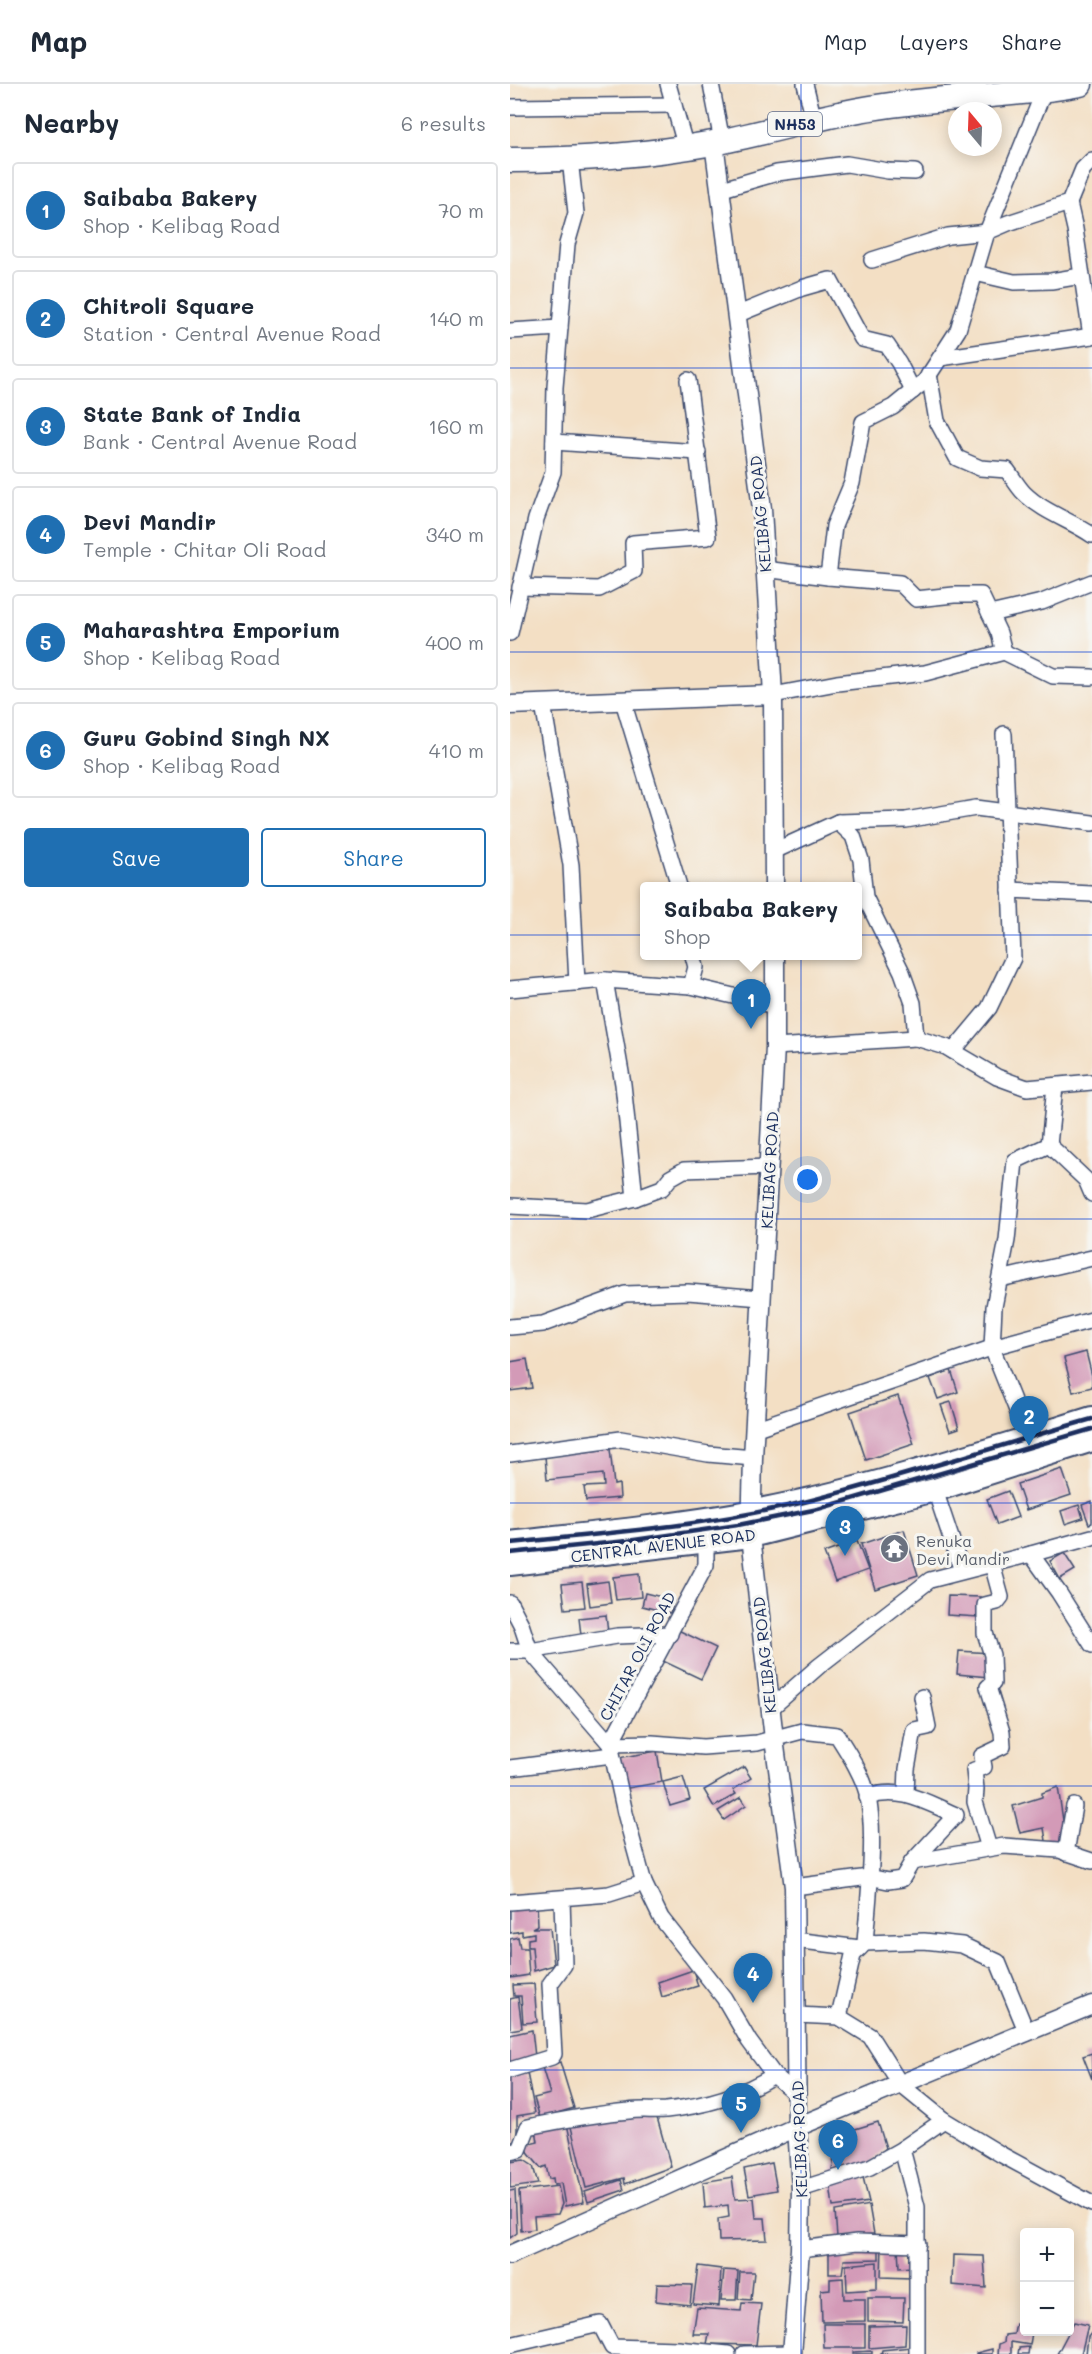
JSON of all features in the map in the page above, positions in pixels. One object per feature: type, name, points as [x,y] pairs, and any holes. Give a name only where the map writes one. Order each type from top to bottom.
[{"type":"highway","name":"NH53","points":[[510,160],[570,159],[686,148],[860,110],[920,101],[1044,91],[1080,84]]},
{"type":"main road","points":[[510,1543],[614,1532],[752,1511],[926,1470],[1092,1418]]},
{"type":"main road","name":"CENTRAL AVENUE ROAD","points":[[510,1564],[751,1536],[935,1490],[1092,1440]]},
{"type":"street","points":[[668,84],[686,148]]},
{"type":"street","points":[[711,84],[718,142]]},
{"type":"street","points":[[805,84],[814,120]]},
{"type":"street","points":[[828,577],[834,526],[852,483],[863,422],[893,407],[925,381],[957,330],[987,232],[1044,91]]},
{"type":"street","points":[[510,107],[662,107],[674,105]]},
{"type":"street","name":"KELIBAG ROAD","points":[[718,142],[719,190],[762,509],[773,695],[774,882]]},
{"type":"street","points":[[510,633],[517,580],[553,472],[560,328],[567,244],[576,213],[570,159]]},
{"type":"street","points":[[940,358],[1091,336],[1069,203],[1083,170],[1092,160]]},
{"type":"street","points":[[719,190],[777,173],[847,164],[888,171],[915,172]]},
{"type":"street","points":[[872,260],[948,236],[987,232],[1069,203]]},
{"type":"street","points":[[975,273],[1014,282],[1051,281],[1081,276]]},
{"type":"street","points":[[736,315],[802,288],[831,280],[862,339],[887,345],[913,391]]},
{"type":"street","points":[[510,331],[560,328]]},
{"type":"street","points":[[929,374],[937,421],[957,458],[980,468],[1007,470],[1024,494],[1053,514],[1074,523],[1092,535]]},
{"type":"street","points":[[517,580],[599,589],[634,572],[633,543],[708,537],[688,380]]},
{"type":"street","points":[[554,442],[698,452]]},
{"type":"street","points":[[766,566],[772,570],[900,583],[916,599],[981,595],[999,633],[1004,652]]},
{"type":"street","points":[[990,614],[1042,602],[1092,582]]},
{"type":"street","points":[[510,705],[773,695],[837,683],[925,674],[1004,652],[1053,676],[1092,677]]},
{"type":"street","points":[[623,701],[678,882]]},
{"type":"street","points":[[543,704],[571,866],[577,983]]},
{"type":"street","points":[[953,1051],[989,1008],[1013,958],[1004,734]]},
{"type":"street","points":[[774,851],[838,822],[906,820],[976,808],[1092,823]]},
{"type":"street","points":[[838,822],[853,836],[861,860],[865,897],[902,972],[913,1003],[916,1038]]},
{"type":"street","points":[[1010,890],[1092,894]]},
{"type":"street","points":[[691,987],[696,967],[694,960]]},
{"type":"street","name":"KELIBAG ROAD","points":[[775,960],[776,1047],[754,1429],[751,1536],[770,1709],[794,1887],[797,2127],[801,2189],[800,2248],[792,2353]]},
{"type":"street","points":[[606,980],[623,1084],[635,1198]]},
{"type":"street","points":[[510,988],[606,980],[691,987],[775,1006]]},
{"type":"street","points":[[776,1047],[916,1038],[953,1051],[997,1077],[1027,1088],[1092,1082]]},
{"type":"street","points":[[1049,1145],[1055,1086]]},
{"type":"street","points":[[1049,1145],[1086,1180],[1092,1194]]},
{"type":"street","points":[[1028,1438],[992,1348],[994,1307],[1007,1240],[1015,1161],[1049,1145]]},
{"type":"street","points":[[510,1206],[587,1210],[635,1198],[662,1188],[670,1178],[684,1170],[769,1167]]},
{"type":"street","points":[[1000,1279],[1092,1258]]},
{"type":"street","points":[[510,1327],[543,1324],[625,1294],[688,1292],[762,1298]]},
{"type":"street","points":[[754,1429],[992,1348],[1092,1320]]},
{"type":"street","points":[[510,1454],[621,1439],[708,1454],[753,1458]]},
{"type":"street","points":[[935,1490],[962,1572]]},
{"type":"street","points":[[770,1709],[819,1666],[930,1580],[1092,1537]]},
{"type":"street","name":"CHITAR OLI ROAD","points":[[611,1749],[705,1565],[706,1540]]},
{"type":"street","points":[[1031,1554],[1092,1645]]},
{"type":"street","points":[[989,1848],[975,1802],[974,1770],[984,1767],[982,1756],[1003,1746],[1002,1732],[988,1687],[993,1683],[993,1677],[992,1655],[985,1633],[985,1605],[996,1602],[1001,1597],[992,1564]]},
{"type":"street","points":[[510,1603],[521,1624],[530,1651],[611,1749],[625,1814],[644,1883],[661,1918],[724,1998],[748,2041],[774,2075],[797,2095]]},
{"type":"street","points":[[510,1651],[530,1651],[617,1636],[670,1634]]},
{"type":"street","points":[[906,1793],[907,1769],[914,1730],[928,1727],[922,1697]]},
{"type":"street","points":[[510,1768],[652,1743],[703,1747],[757,1743],[802,1731],[837,1735],[856,1766],[867,1797],[871,1824],[863,1945],[853,1955],[839,2017]]},
{"type":"street","points":[[794,1887],[869,1877],[888,1881],[902,1879],[912,1862],[956,1815],[906,1793],[877,1793],[867,1797]]},
{"type":"street","points":[[1066,1852],[1074,1806]]},
{"type":"street","points":[[912,1862],[1004,1846],[1066,1852],[1092,1861]]},
{"type":"street","points":[[510,1902],[609,1894],[644,1883]]},
{"type":"street","points":[[510,2070],[554,2054],[550,1984],[564,1965],[562,1899]]},
{"type":"street","points":[[794,1940],[863,1945],[924,1941],[963,1945],[998,1962],[1027,2033]]},
{"type":"street","points":[[510,2254],[797,2127],[1092,2005]]},
{"type":"street","points":[[796,2014],[839,2017],[870,2036],[901,2085],[944,2120],[1002,2155],[1092,2204]]},
{"type":"street","points":[[510,2152],[519,2150],[528,2127],[576,2117],[632,2110],[665,2110],[721,2101],[757,2086],[774,2075]]},
{"type":"street","points":[[801,2189],[870,2167],[902,2149],[944,2120]]},
{"type":"street","points":[[902,2149],[917,2206],[917,2354]]},
{"type":"street","points":[[800,2248],[856,2242],[918,2244]]},
{"type":"street","points":[[510,2345],[600,2324],[612,2347],[678,2349],[728,2354]]},
{"type":"street","points":[[744,2354],[792,2353]]},
{"type":"building","points":[[1086,1352],[1092,1376],[1092,1387],[1073,1392],[1064,1358]]},
{"type":"building","points":[[527,1359],[532,1388],[510,1391],[510,1362]]},
{"type":"building","points":[[951,1370],[958,1392],[938,1399],[930,1378]]},
{"type":"building","points":[[898,1396],[914,1444],[866,1460],[850,1412]]},
{"type":"building","points":[[951,1402],[959,1428],[950,1431],[941,1405]]},
{"type":"building","points":[[610,1449],[614,1485],[619,1484],[620,1498],[586,1501],[584,1487],[604,1486],[603,1474],[547,1480],[545,1456]]},
{"type":"building","points":[[1062,1469],[1071,1495],[1026,1510],[1017,1484]]},
{"type":"building","points":[[1008,1491],[1018,1517],[997,1525],[987,1499]]},
{"type":"building","points":[[1092,1501],[1092,1523],[1089,1524],[1082,1505]]},
{"type":"building","points":[[1079,1505],[1083,1518],[1065,1524],[1061,1511]]},
{"type":"building","points":[[904,1530],[918,1575],[875,1589],[861,1544]]},
{"type":"building","points":[[857,1541],[868,1570],[835,1582],[824,1553]]},
{"type":"building","points":[[1064,1553],[1075,1570],[1060,1579],[1050,1561]]},
{"type":"building","points":[[639,1574],[641,1597],[616,1600],[613,1577]]},
{"type":"building","points":[[608,1581],[611,1603],[590,1606],[587,1584]]},
{"type":"building","points":[[582,1582],[585,1607],[565,1609],[562,1584]]},
{"type":"building","points":[[645,1593],[674,1600],[670,1613],[642,1606]]},
{"type":"building","points":[[948,1596],[981,1597],[979,1617],[947,1615]]},
{"type":"building","points":[[606,1615],[608,1632],[581,1635],[579,1618]]},
{"type":"building","points":[[678,1630],[716,1648],[701,1679],[663,1661]]},
{"type":"building","points":[[959,1651],[990,1653],[989,1677],[957,1674]]},
{"type":"building","points":[[657,1751],[662,1782],[623,1789],[618,1758]]},
{"type":"building","points":[[744,1767],[751,1778],[733,1790],[736,1794],[714,1807],[704,1790]]},
{"type":"building","points":[[683,1777],[690,1800],[670,1806],[663,1782]]},
{"type":"building","points":[[1058,1787],[1065,1834],[1057,1846],[1047,1847],[1044,1828],[1020,1833],[1013,1806],[1042,1797],[1042,1793]]},
{"type":"building","points":[[741,1797],[746,1805],[724,1820],[718,1811]]},
{"type":"building","points":[[537,1903],[538,1925],[532,1928],[550,1928],[554,1965],[534,1971],[532,1947],[528,1947],[528,1939],[534,1938],[534,1933],[522,1935],[522,1931],[510,1933],[510,1905]]},
{"type":"building","points":[[518,1937],[520,1948],[527,1948],[529,1975],[510,1978],[510,1939]]},
{"type":"building","points":[[693,1970],[698,1986],[662,1997],[658,1982]]},
{"type":"building","points":[[534,1984],[537,2022],[523,2023],[521,1996],[514,1996],[513,1985]]},
{"type":"building","points":[[518,1997],[522,2028],[510,2030],[510,1999]]},
{"type":"building","points":[[532,2030],[535,2057],[510,2064],[510,2035]]},
{"type":"building","points":[[1092,2053],[1092,2079],[1083,2056]]},
{"type":"building","points":[[560,2062],[574,2108],[540,2118],[534,2098],[550,2094],[542,2067]]},
{"type":"building","points":[[527,2073],[535,2113],[517,2116],[517,2141],[510,2141],[510,2076]]},
{"type":"building","points":[[656,2114],[671,2167],[625,2184],[624,2178],[586,2188],[570,2123]]},
{"type":"building","points":[[878,2122],[886,2148],[868,2165],[831,2176],[834,2158],[847,2154],[843,2144],[845,2136],[852,2130]]},
{"type":"building","points":[[567,2124],[584,2202],[565,2206],[561,2183],[554,2185],[553,2178],[549,2179],[546,2166],[541,2168],[529,2154],[526,2145],[538,2142],[536,2129]]},
{"type":"building","points":[[524,2160],[533,2166],[538,2184],[510,2188],[510,2162]]},
{"type":"building","points":[[772,2163],[777,2190],[749,2195],[744,2169]]},
{"type":"building","points":[[732,2177],[735,2199],[754,2198],[756,2218],[765,2218],[767,2240],[719,2241],[718,2219],[729,2217],[728,2205],[705,2208],[703,2182]]},
{"type":"building","points":[[863,2177],[869,2202],[833,2207],[830,2184]]},
{"type":"building","points":[[621,2180],[624,2190],[588,2202],[585,2192]]},
{"type":"building","points":[[558,2186],[562,2204],[558,2214],[534,2216],[535,2229],[521,2231],[519,2191]]},
{"type":"building","points":[[515,2190],[517,2233],[510,2238],[510,2191]]},
{"type":"building","points":[[869,2205],[874,2234],[837,2237],[835,2211]]},
{"type":"building","points":[[882,2245],[898,2246],[899,2268],[911,2267],[911,2278],[881,2277]]},
{"type":"building","points":[[879,2246],[879,2259],[844,2260],[842,2274],[829,2274],[829,2247]]},
{"type":"building","points":[[953,2255],[984,2256],[986,2288],[952,2285]]},
{"type":"building","points":[[877,2262],[877,2289],[847,2291],[846,2265]]},
{"type":"building","points":[[698,2266],[721,2269],[719,2306],[693,2304]]},
{"type":"building","points":[[724,2270],[738,2271],[736,2300],[721,2300]]},
{"type":"building","points":[[740,2272],[754,2272],[751,2300],[738,2299]]},
{"type":"building","points":[[843,2278],[844,2299],[865,2299],[865,2321],[822,2322],[821,2290],[830,2289],[830,2279]]},
{"type":"building","points":[[657,2284],[692,2285],[690,2305],[656,2301]]},
{"type":"building","points":[[868,2298],[904,2298],[903,2322],[868,2321]]},
{"type":"building","points":[[742,2303],[761,2304],[756,2345],[707,2344],[709,2334],[693,2334],[697,2308],[741,2311]]},
{"type":"building","points":[[1074,2322],[1088,2325],[1081,2354],[1057,2354],[1067,2336],[1074,2336]]},
{"type":"building","points":[[823,2324],[865,2324],[865,2348],[824,2348]]},
{"type":"building","points":[[1016,2324],[1020,2324],[1020,2336],[1031,2336],[1030,2345],[1011,2342],[1011,2354],[998,2354],[999,2344],[1004,2342],[1005,2335],[1014,2334]]},
{"type":"building","points":[[906,2325],[905,2345],[869,2348],[869,2326]]},
{"type":"building","points":[[1092,2332],[1092,2354],[1086,2354],[1088,2337]]},
{"type":"building","points":[[911,2347],[911,2354],[881,2354],[882,2350]]},
{"type":"building","points":[[1029,2347],[1028,2354],[1018,2354],[1019,2348]]},
{"type":"building","points":[[992,2349],[992,2354],[976,2354],[976,2353]]},
{"type":"building","points":[[872,2351],[872,2354],[853,2354],[853,2352]]},
{"type":"railway","points":[[510,1543],[703,1522],[779,1508],[885,1480],[1092,1419]]},
{"type":"railway","points":[[510,1553],[627,1541],[738,1525],[818,1509],[1092,1429]]},
{"type":"place","name":"Saibaba Bakery","points":[[751,1029]]},
{"type":"place","name":"Chitroli Square","points":[[1029,1446]]},
{"type":"place","name":"Renuka Devi Mandir","points":[[895,1549]]},
{"type":"place","name":"State Bank of India","points":[[845,1556]]},
{"type":"place","name":"Devi Mandir","points":[[753,2003]]},
{"type":"place","name":"Maharashtra Emporium","points":[[741,2133]]},
{"type":"place","name":"Guru Gobind Singh NX","points":[[838,2170]]}]
